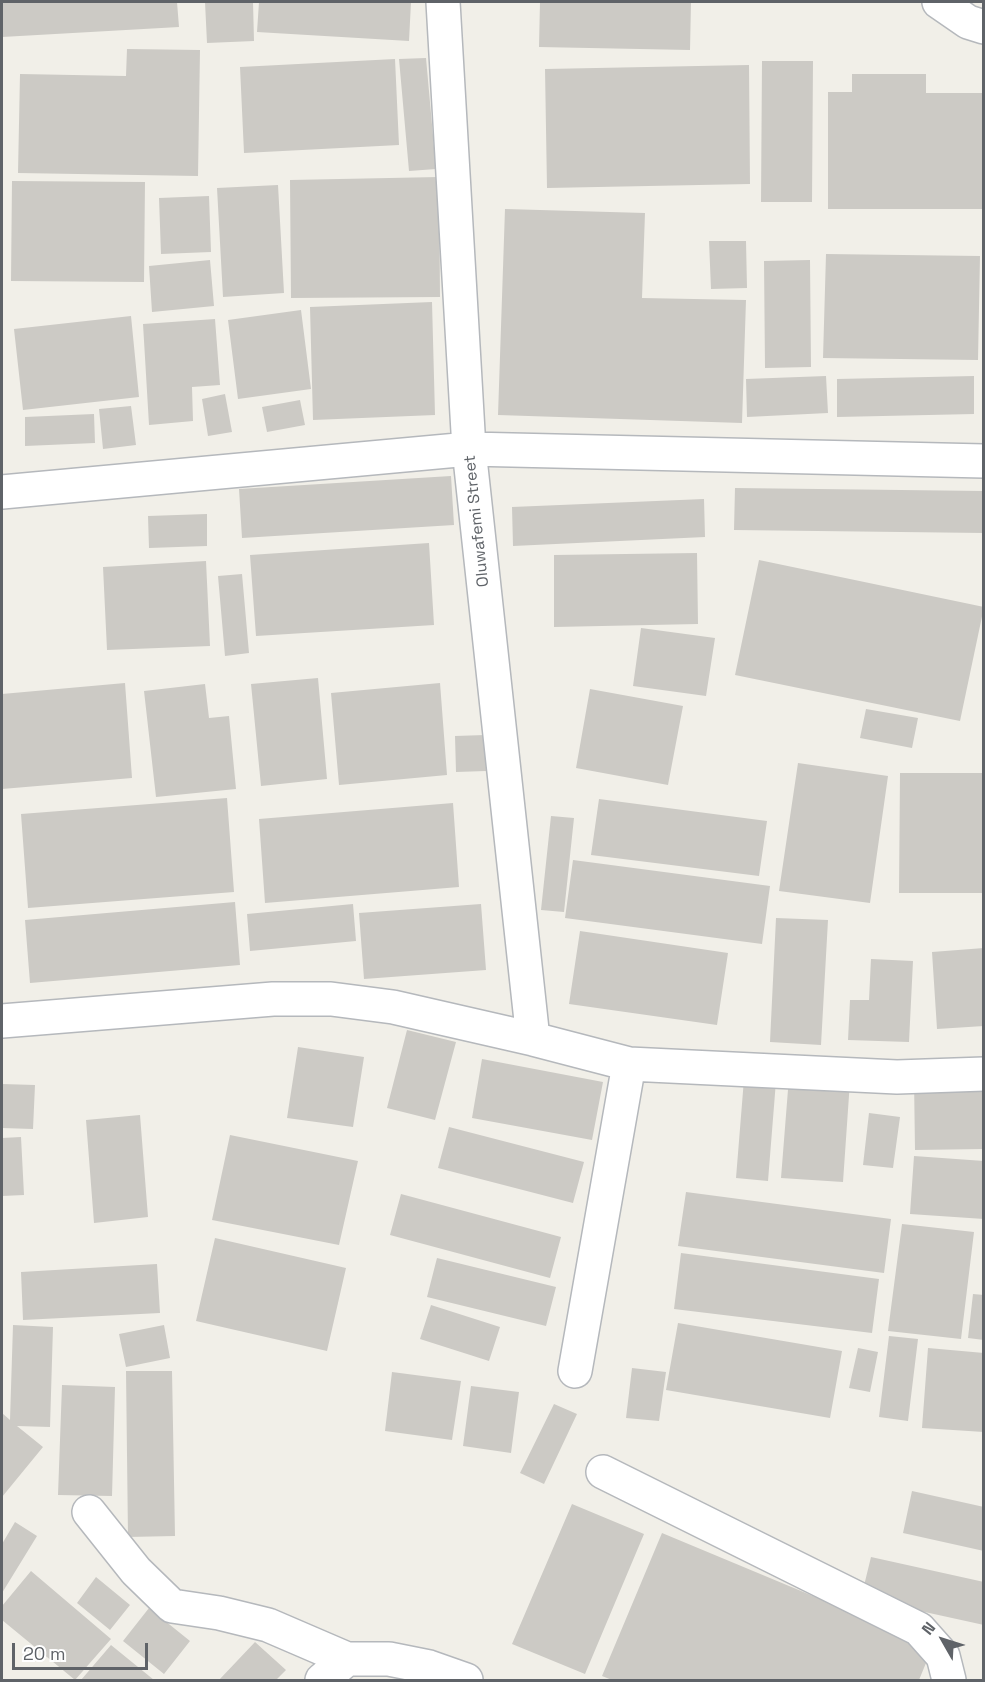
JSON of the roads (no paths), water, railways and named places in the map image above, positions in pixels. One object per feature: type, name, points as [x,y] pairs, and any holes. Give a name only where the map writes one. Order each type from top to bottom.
[{"type":"street","name":"Oluwafemi Street","points":[[443,2],[469,449],[534,1039]]},
{"type":"street","points":[[939,2],[968,22],[984,27]]},
{"type":"street","points":[[2,492],[469,449],[984,461]]},
{"type":"street","points":[[2,1021],[273,999],[331,999],[393,1007],[534,1039],[629,1065],[897,1077],[984,1074]]},
{"type":"street","points":[[575,1371],[629,1065]]},
{"type":"street","points":[[603,1473],[919,1629],[943,1656],[950,1680]]},
{"type":"street","points":[[89,1512],[136,1571],[172,1606],[219,1613],[268,1625],[347,1659],[388,1659],[429,1667],[466,1680]]},
{"type":"street","points":[[322,1680],[347,1659]]}]
